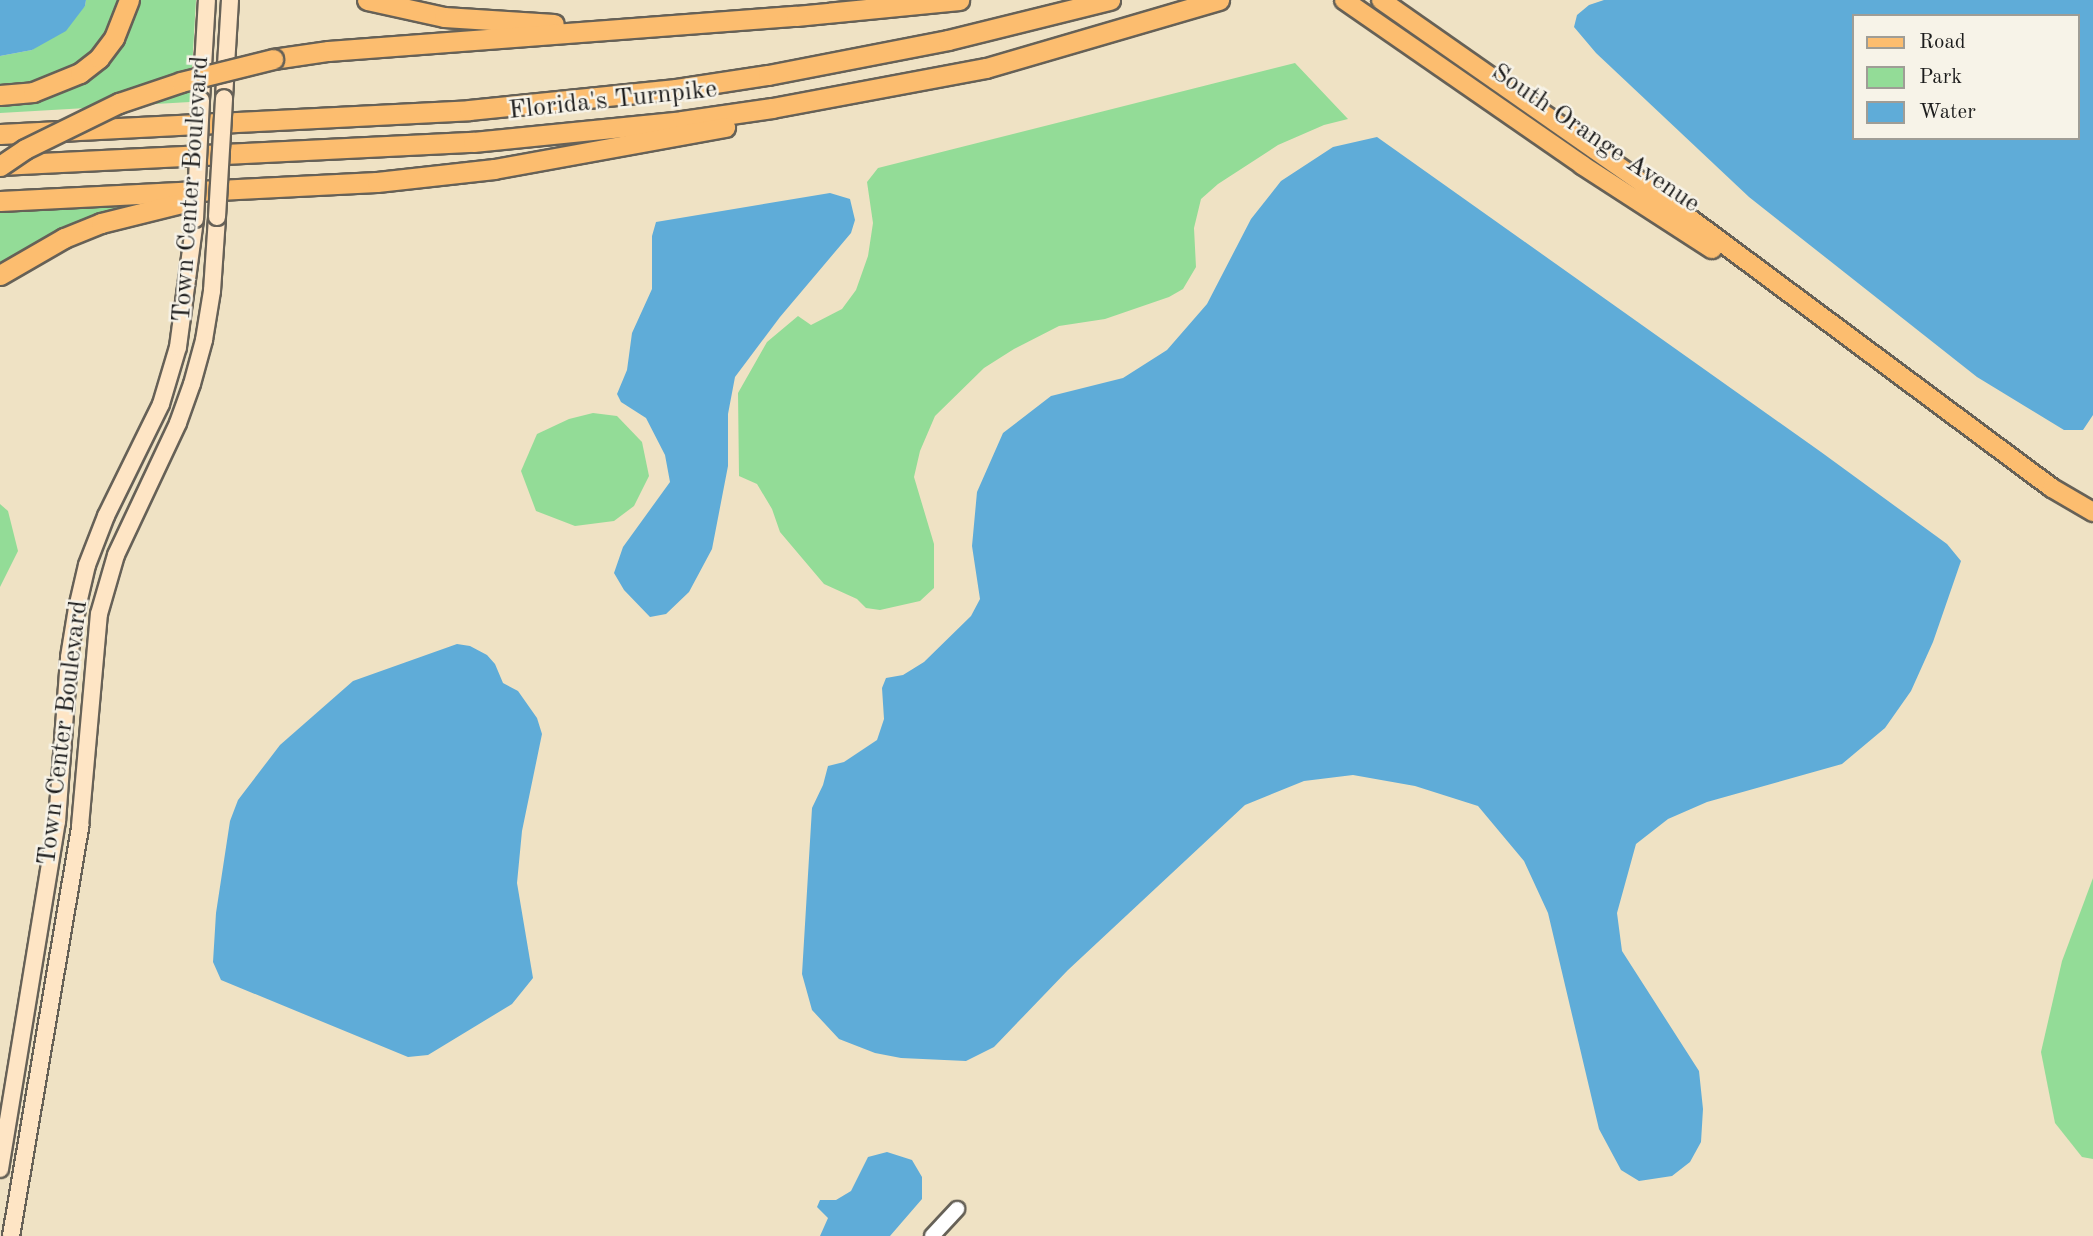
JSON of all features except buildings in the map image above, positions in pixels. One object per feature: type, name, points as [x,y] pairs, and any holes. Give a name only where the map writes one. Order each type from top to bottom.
[{"type":"highway","points":[[0,96],[33,92],[80,72],[99,58],[114,38],[129,0]]},
{"type":"highway","points":[[367,0],[444,17],[596,27],[667,26]]},
{"type":"highway","points":[[0,166],[25,149],[118,103],[181,82],[274,59],[328,51],[911,7],[959,0]]},
{"type":"highway","name":"Florida's Turnpike","points":[[0,134],[469,110],[677,89],[899,51],[1110,0]]},
{"type":"highway","name":"Florida's Turnpike","points":[[0,166],[473,142],[582,133],[772,108],[986,68],[1219,0]]},
{"type":"highway","points":[[0,201],[377,182],[521,164],[765,119],[986,68]]},
{"type":"highway","points":[[0,275],[64,238],[102,223],[173,204],[283,188]]},
{"type":"main road","name":"Town Center Boulevard","points":[[0,1169],[57,822],[69,657],[76,608],[87,565],[106,516],[160,404],[178,347],[195,219],[206,0]]},
{"type":"main road","name":"Town Center Boulevard","points":[[11,1236],[78,838],[99,614],[116,555],[178,423],[192,384],[210,303],[230,0]]},
{"type":"main road","name":"South Orange Avenue","points":[[1344,0],[1582,165],[1820,318]]},
{"type":"main road","name":"South Orange Avenue","points":[[1381,0],[1642,183],[2052,488],[2093,512]]},
{"type":"street","points":[[932,1236],[957,1209]]},
{"type":"green space","points":[[86,0],[122,0],[115,22],[91,56],[62,75],[0,91],[0,56],[32,50],[85,6]]},
{"type":"green space","points":[[136,0],[196,0],[190,102],[0,113],[0,104],[10,103],[122,40]]},
{"type":"green space","points":[[1295,63],[1348,119],[1324,125],[1278,145],[1218,184],[1201,199],[1194,228],[1196,267],[1183,289],[1169,297],[1105,319],[1059,326],[1014,349],[984,368],[935,416],[920,451],[914,477],[934,544],[934,588],[920,601],[880,610],[866,608],[857,599],[824,584],[780,532],[772,509],[757,484],[739,476],[738,393],[767,342],[798,316],[811,325],[842,309],[856,290],[868,256],[873,223],[867,182],[878,168]]},
{"type":"green space","points":[[152,200],[0,267],[0,210]]},
{"type":"green space","points":[[593,413],[617,416],[642,442],[649,476],[634,506],[614,521],[575,526],[536,511],[521,471],[537,434],[569,419]]},
{"type":"green space","points":[[0,504],[8,511],[18,551],[0,587]]},
{"type":"green space","points":[[2093,878],[2093,1159],[2082,1157],[2055,1123],[2041,1052],[2062,961]]},
{"type":"water","points":[[0,0],[86,0],[85,6],[66,31],[32,50],[0,56]]},
{"type":"water","points":[[1604,0],[2093,0],[2093,415],[2083,430],[2064,430],[1977,377],[1749,197],[1596,53],[1574,27],[1577,15],[1589,5]]},
{"type":"water","points":[[1377,137],[1821,452],[1947,544],[1961,561],[1933,642],[1911,691],[1885,728],[1842,764],[1707,802],[1668,819],[1636,844],[1617,913],[1622,951],[1699,1071],[1703,1109],[1701,1142],[1690,1162],[1672,1176],[1639,1181],[1621,1170],[1599,1129],[1548,913],[1524,861],[1478,806],[1415,786],[1353,775],[1304,781],[1245,805],[1068,970],[994,1047],[966,1061],[901,1058],[875,1053],[839,1039],[812,1010],[802,974],[812,808],[828,766],[844,762],[877,740],[884,719],[882,688],[886,678],[903,675],[924,662],[971,616],[980,599],[972,546],[977,492],[1003,433],[1051,396],[1123,378],[1167,350],[1207,304],[1251,219],[1281,181],[1333,147]]},
{"type":"water","points":[[830,193],[850,199],[855,220],[851,233],[780,317],[735,377],[728,414],[728,466],[712,549],[689,592],[666,614],[650,617],[624,590],[614,573],[623,547],[670,482],[665,455],[646,418],[621,402],[617,394],[627,370],[632,333],[652,289],[652,236],[656,222]]},
{"type":"water","points":[[457,644],[470,646],[487,655],[495,664],[503,683],[518,691],[537,718],[542,734],[522,831],[517,883],[533,978],[512,1004],[428,1055],[408,1057],[221,980],[213,962],[216,913],[230,821],[238,800],[280,745],[353,681]]},
{"type":"water","points":[[887,1152],[912,1160],[922,1177],[922,1199],[890,1236],[820,1236],[828,1218],[817,1207],[820,1200],[836,1200],[851,1191],[868,1157]]}]
